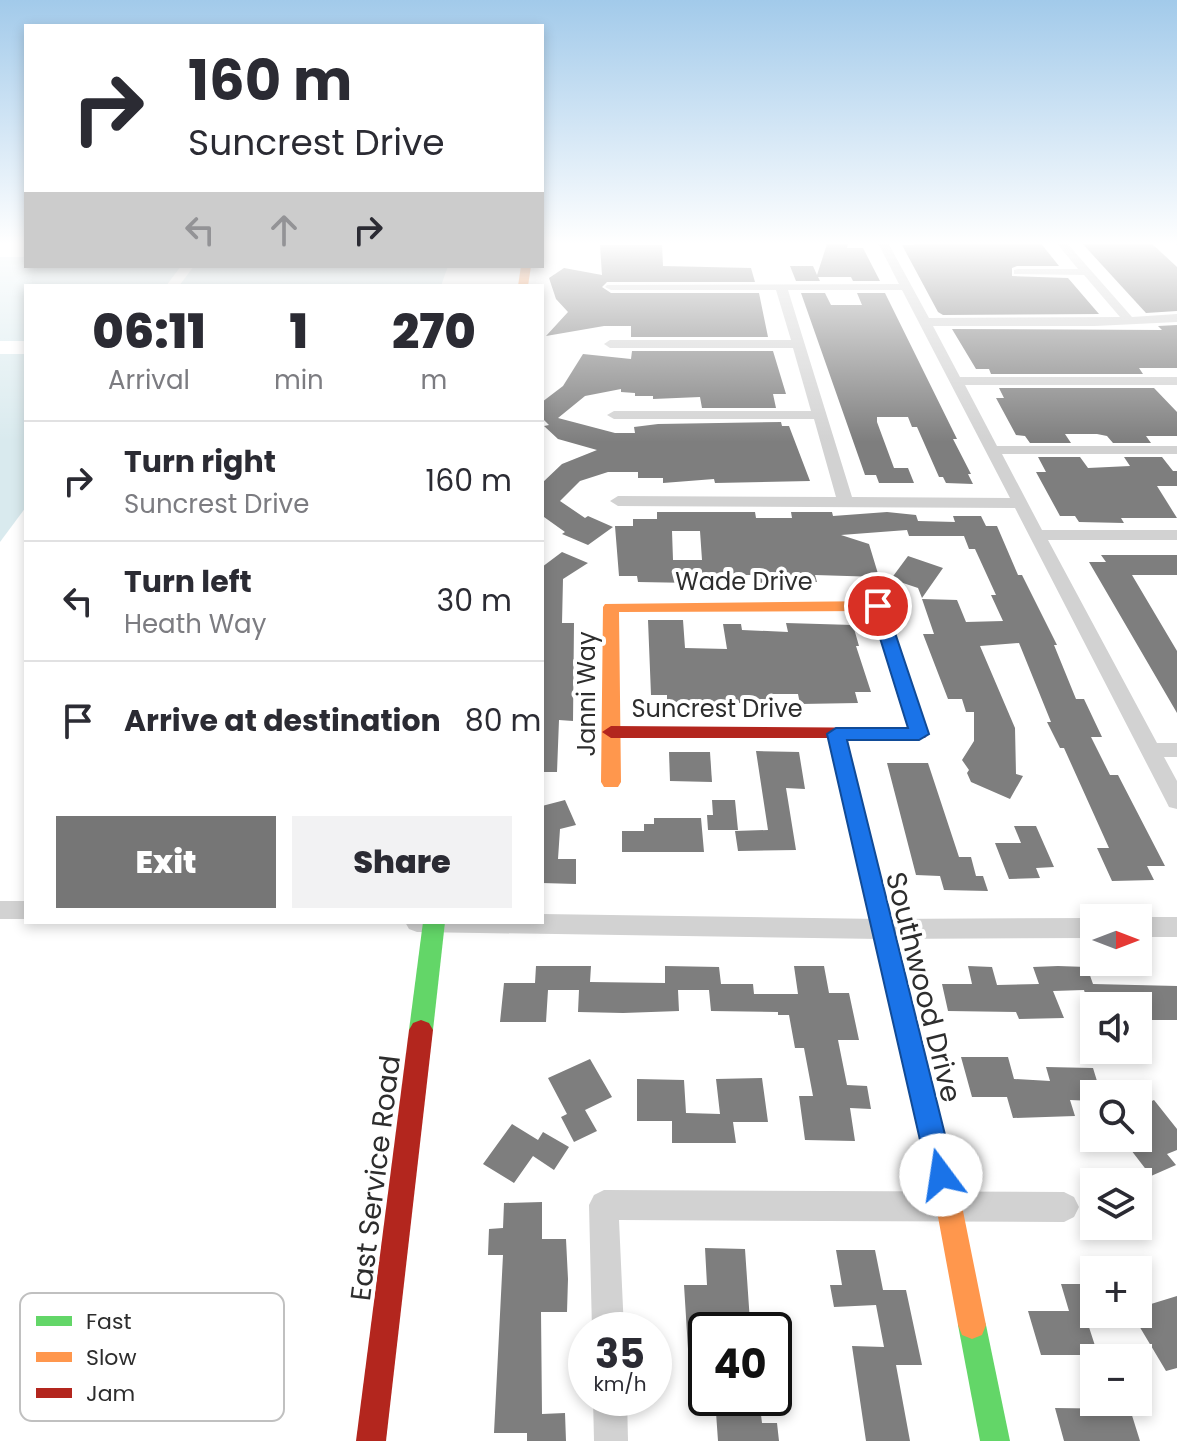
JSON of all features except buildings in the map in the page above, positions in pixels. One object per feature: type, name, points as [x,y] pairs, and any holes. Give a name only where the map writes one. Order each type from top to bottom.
[{"type":"street","points":[[787,308],[845,500]]},
{"type":"street","points":[[917,308],[927,322],[1177,801]]},
{"type":"street","points":[[1119,308],[1127,318]]},
{"type":"street","points":[[927,322],[1177,318]]},
{"type":"street","points":[[610,344],[798,344]]},
{"type":"street","points":[[957,381],[1177,381]]},
{"type":"street","points":[[614,415],[820,415]]},
{"type":"street","points":[[993,450],[1177,450]]},
{"type":"street","points":[[618,501],[1021,503]]},
{"type":"street","points":[[1038,535],[1177,535]]},
{"type":"street","name":"Wade Drive","points":[[611,607],[878,606],[919,734]]},
{"type":"street","name":"Janni Way","points":[[611,607],[611,782]]},
{"type":"street","name":"Suncrest Drive","points":[[611,732],[919,734]]},
{"type":"street","name":"Southwood Drive","points":[[836,734],[949,1206],[995,1441]]},
{"type":"street","points":[[1150,750],[1177,750]]},
{"type":"street","points":[[0,910],[24,910]]},
{"type":"street","name":"East Service Road","points":[[371,1441],[428,924]]},
{"type":"street","points":[[504,924],[1080,928]]},
{"type":"street","points":[[1152,927],[1177,927]]},
{"type":"street","points":[[607,1312],[604,1205],[1064,1207]]},
{"type":"street","points":[[610,1416],[611,1441]]},
{"type":"shaded area","points":[[0,308],[24,308],[24,341],[0,341]]},
{"type":"shaded area","points":[[0,354],[24,354],[24,510],[0,542]]},
{"type":"traffic: fast","points":[[421,1030],[434,924]]},
{"type":"traffic: fast","points":[[972,1325],[995,1441]]},
{"type":"traffic: slow","points":[[611,782],[611,607],[878,606],[905,691]]},
{"type":"traffic: slow","points":[[836,734],[949,1206],[972,1325]]},
{"type":"traffic: jam","points":[[611,732],[919,734],[905,691]]},
{"type":"traffic: jam","points":[[371,1441],[421,1030]]},
{"type":"route","points":[[878,606],[919,734],[836,734],[941,1175]]}]
